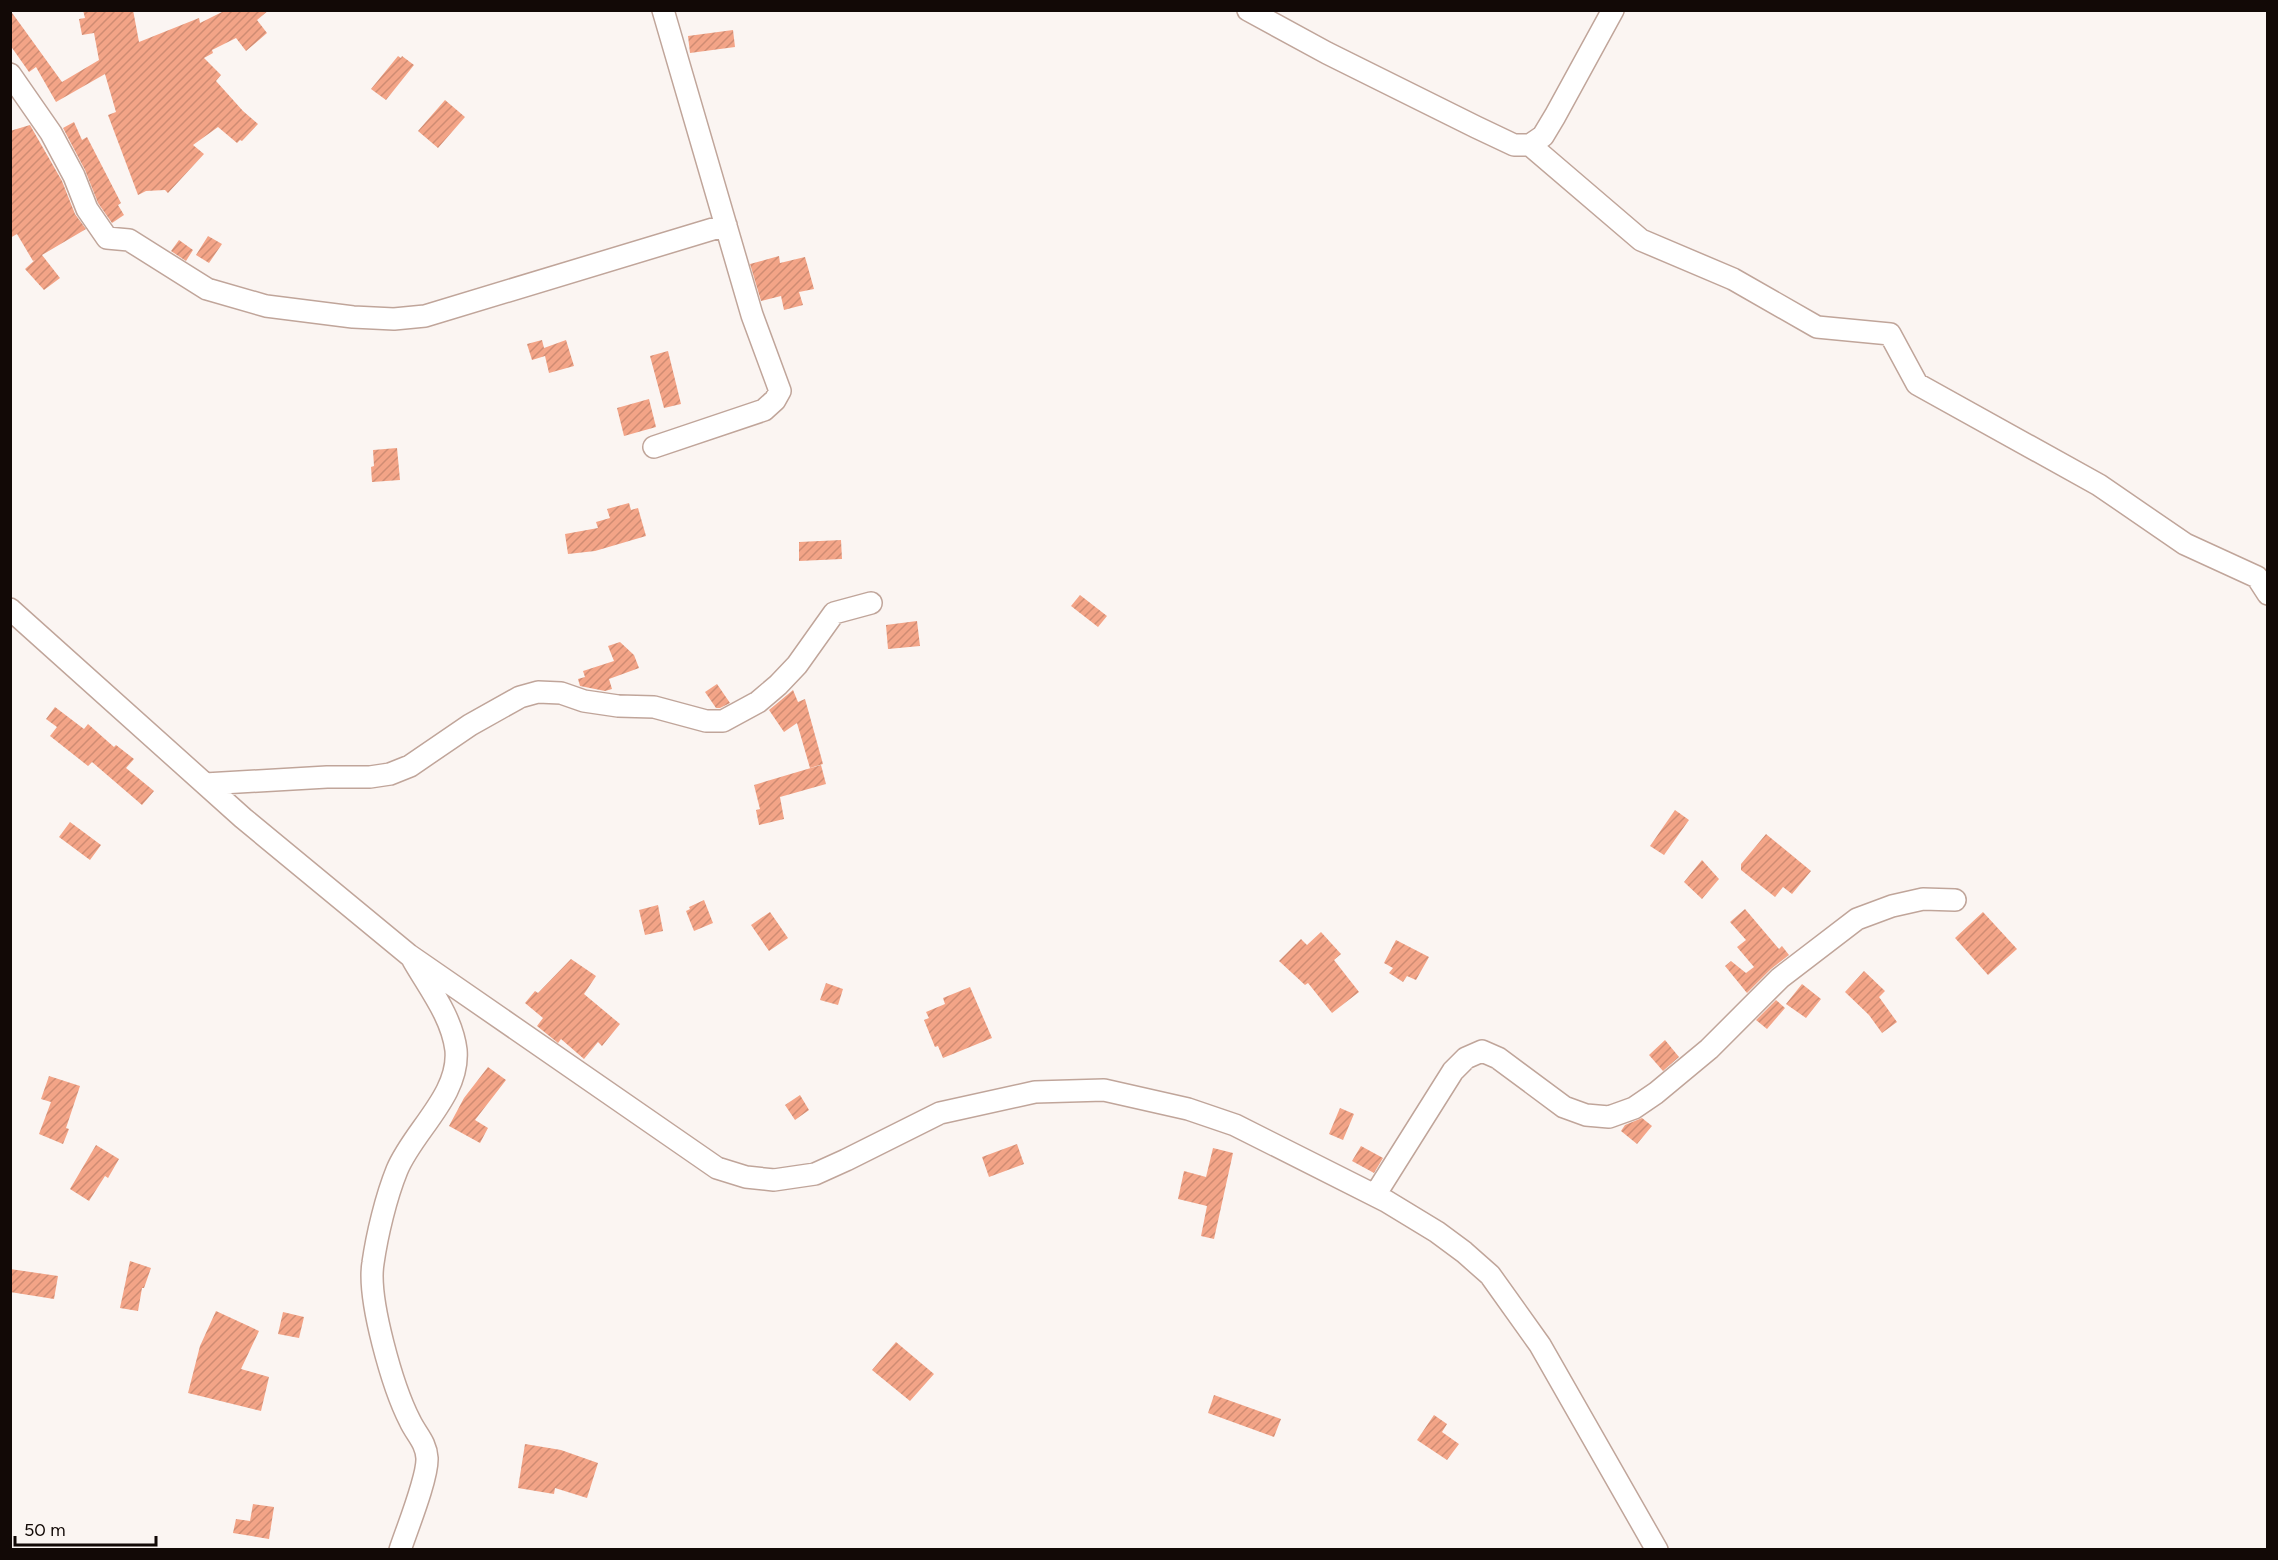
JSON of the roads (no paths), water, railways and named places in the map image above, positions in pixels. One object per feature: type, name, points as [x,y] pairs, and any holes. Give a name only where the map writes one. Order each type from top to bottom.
[{"type":"street","points":[[654,447],[764,410],[775,400],[780,391],[752,315],[663,10]]},
{"type":"street","points":[[1248,10],[1327,53],[1476,127],[1514,144],[1530,145],[1641,240],[1732,279],[1817,327],[1890,334],[1917,384],[2099,485],[2185,544],[2257,577],[2268,594]]},
{"type":"street","points":[[1530,145],[1543,136],[1556,116],[1613,10]]},
{"type":"street","points":[[10,74],[51,134],[74,176],[87,209],[107,238],[129,240],[207,289],[266,306],[353,317],[394,319],[425,316],[726,225]]},
{"type":"street","points":[[205,784],[327,777],[370,777],[390,774],[410,766],[470,725],[520,697],[538,692],[561,693],[584,701],[607,704],[654,707],[706,721],[723,721],[758,702],[778,685],[797,665],[834,614],[871,603]]},
{"type":"street","points":[[10,609],[243,819],[409,955],[717,1168],[746,1177],[774,1180],[814,1174],[940,1113],[1035,1092],[1104,1090],[1188,1109],[1235,1125],[1375,1195],[1437,1232],[1490,1275],[1540,1345],[1658,1550]]},
{"type":"street","points":[[1375,1195],[1453,1071],[1466,1058],[1482,1051],[1498,1058],[1564,1107],[1586,1115],[1609,1117],[1634,1108],[1656,1093],[1709,1048],[1780,978],[1857,919],[1892,906],[1923,899],[1955,900]]},
{"type":"street","points":[[400,1550],[422,1486],[427,1459],[422,1438],[410,1422],[376,1319],[372,1265],[397,1170],[416,1135],[453,1081],[456,1051],[450,1023],[409,955]]}]
